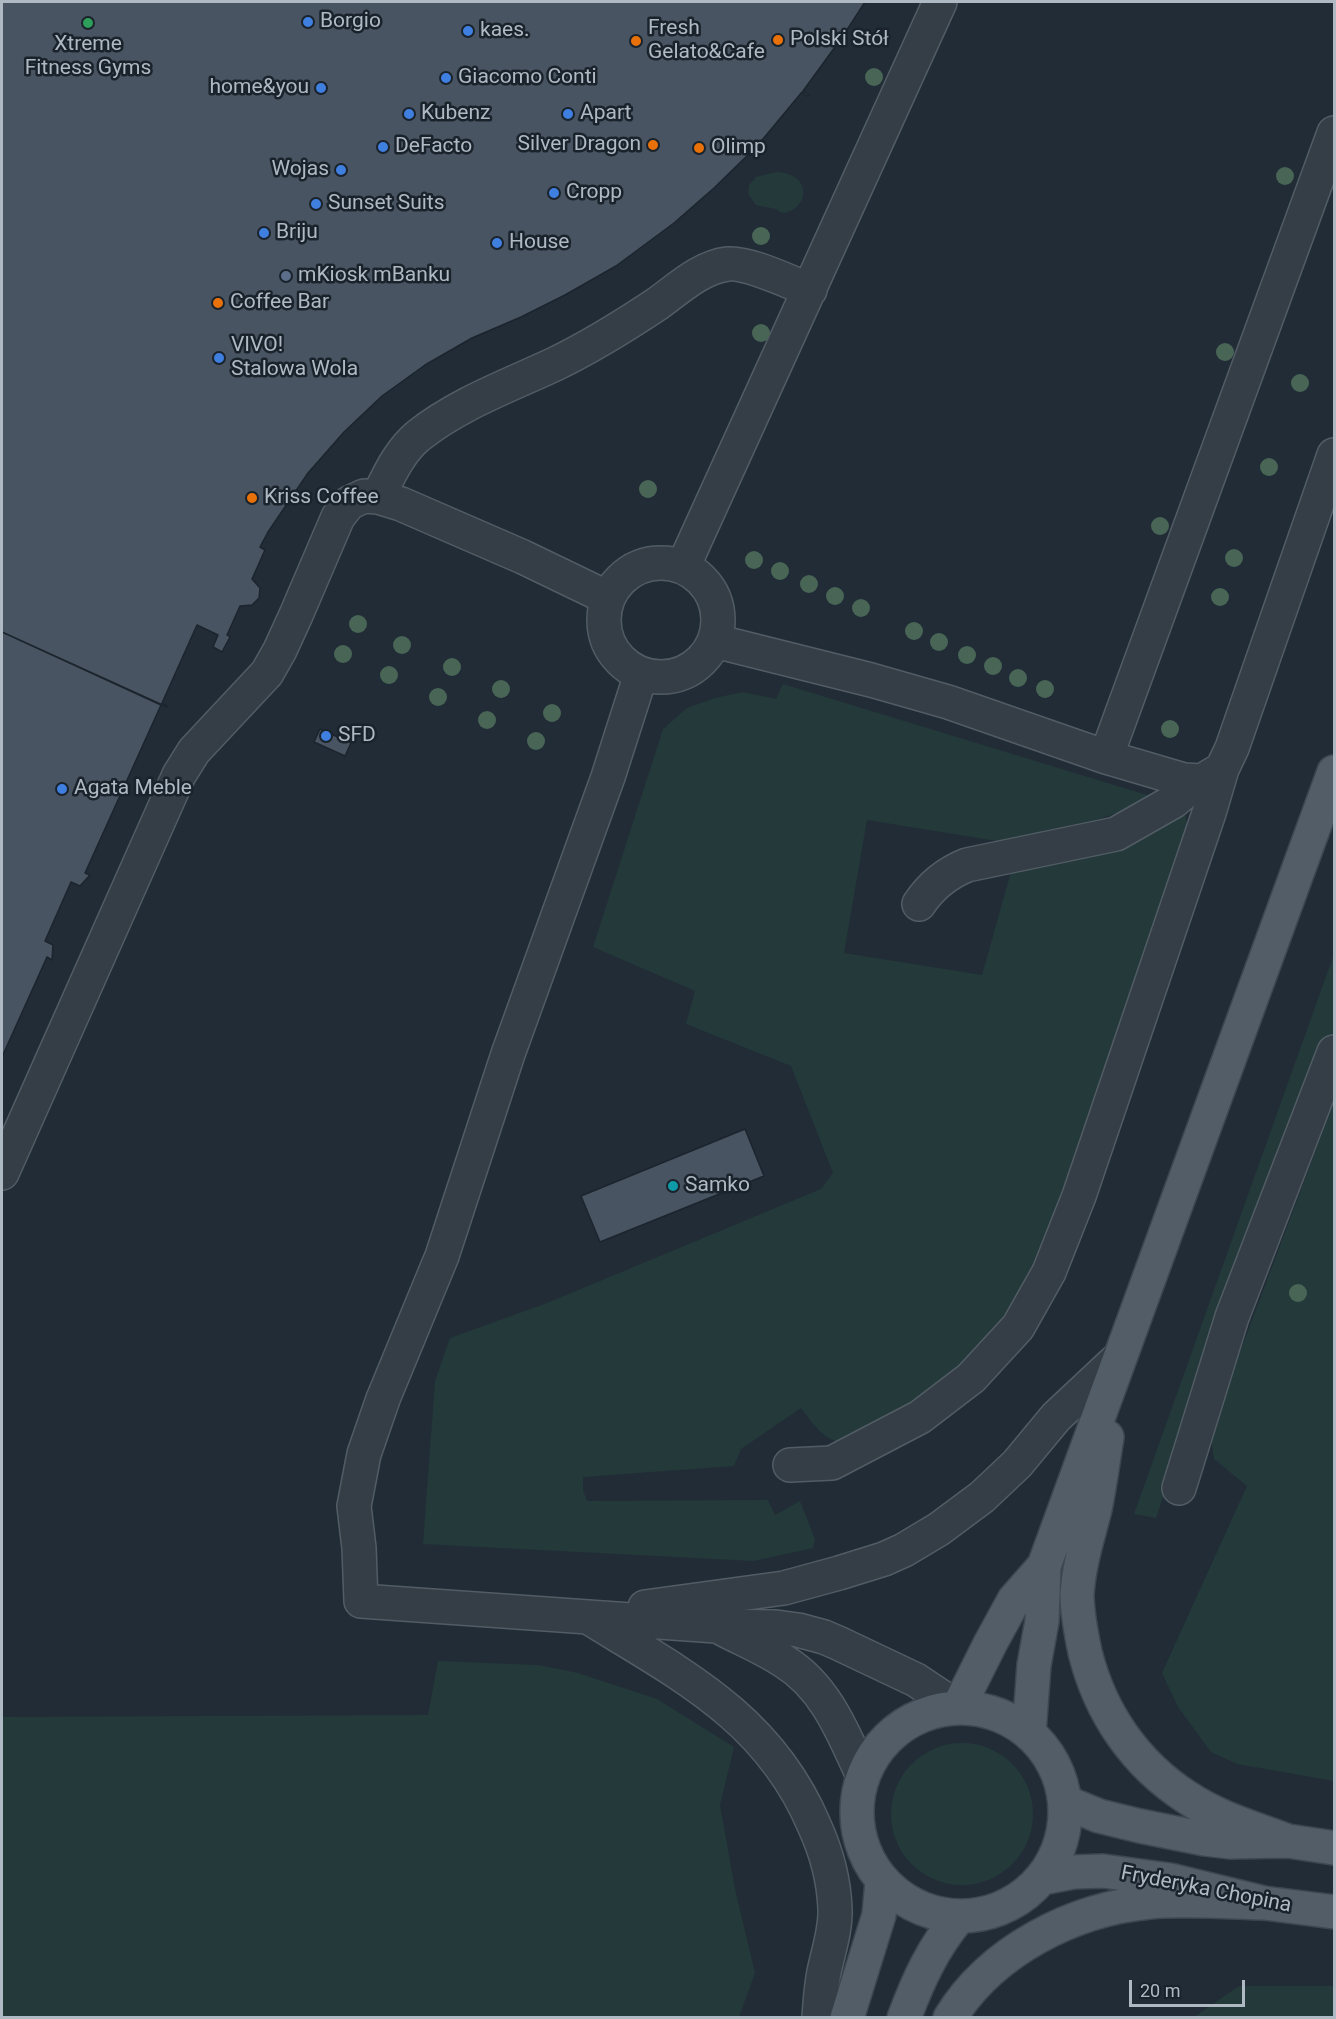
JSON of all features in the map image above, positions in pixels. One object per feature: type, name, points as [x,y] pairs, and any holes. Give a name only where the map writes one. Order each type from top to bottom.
[{"type":"main road","points":[[1029,1733],[1034,1665],[1042,1620],[1044,1566],[1335,772]]},
{"type":"main road","points":[[1119,1358],[1095,1508],[1085,1545],[1077,1593],[1081,1634],[1090,1672],[1109,1715],[1122,1736],[1135,1753],[1167,1783],[1206,1809],[1288,1841]]},
{"type":"main road","points":[[958,1708],[1014,1600],[1044,1566]]},
{"type":"main road","points":[[958,1708],[977,1709],[996,1714],[1029,1733],[1044,1750],[1056,1769],[1065,1802],[1061,1843],[1056,1856],[1042,1878],[1019,1899],[1001,1909],[980,1915],[959,1917],[947,1916],[917,1907],[882,1881],[868,1860],[859,1837],[857,1800],[863,1776],[874,1754],[900,1727],[933,1711],[958,1708]]},
{"type":"main road","points":[[1065,1802],[1099,1816],[1204,1839],[1230,1842],[1288,1841],[1335,1848]]},
{"type":"main road","name":"Fryderyka Chopina","points":[[1042,1878],[1073,1872],[1103,1871],[1170,1880],[1264,1903],[1335,1912]]},
{"type":"main road","points":[[847,2018],[879,1915],[882,1881]]},
{"type":"main road","points":[[950,2018],[974,1987],[1004,1959],[1053,1929],[1077,1919],[1124,1905],[1150,1902],[1264,1903]]},
{"type":"main road","points":[[904,2018],[924,1969],[942,1937],[959,1917]]},
{"type":"street","points":[[684,567],[940,2]]},
{"type":"street","points":[[1106,757],[1335,133]]},
{"type":"street","points":[[378,497],[402,452],[417,437],[480,398],[597,342],[713,267],[729,264],[747,266],[810,290]]},
{"type":"street","points":[[919,904],[926,893],[951,872],[967,865],[1116,834],[1174,801],[1209,776],[1232,748],[1335,455]]},
{"type":"street","points":[[2,1173],[179,775],[194,751],[267,673],[296,615],[338,517],[349,503],[364,496],[378,497],[401,504],[523,557],[609,598]]},
{"type":"street","points":[[655,563],[670,563],[684,567],[702,580],[714,597],[719,619],[715,640],[706,656],[693,668],[676,676],[658,677],[641,674],[619,659],[607,637],[605,610],[609,598],[617,584],[627,574],[640,567],[655,563]]},
{"type":"street","points":[[715,640],[948,702],[1106,757],[1184,780],[1209,776]]},
{"type":"street","points":[[641,674],[608,777],[508,1054],[442,1256],[383,1399],[364,1454],[354,1506],[362,1601],[716,1626],[776,1627],[824,1637],[916,1680],[958,1708]]},
{"type":"street","points":[[790,1465],[832,1463],[920,1417],[971,1378],[1018,1327],[1049,1272],[1079,1196],[1209,813],[1209,776]]},
{"type":"street","points":[[1179,1488],[1232,1317],[1335,1052]]},
{"type":"street","points":[[587,1616],[743,1592],[784,1588],[884,1559],[904,1550],[960,1514],[994,1486],[1017,1464],[1056,1417],[1119,1358]]},
{"type":"street","points":[[587,1616],[695,1684],[733,1713],[775,1756],[797,1790],[825,1853],[835,1902],[819,2018]]},
{"type":"street","points":[[716,1626],[787,1662],[813,1686],[838,1722],[863,1776]]},
{"type":"green space","points":[[776,172],[789,174],[802,186],[802,200],[791,211],[782,213],[776,209],[756,205],[748,194],[749,185],[756,177]]},
{"type":"green space","points":[[783,684],[1160,799],[1099,819],[997,841],[867,820],[844,953],[982,975],[1012,868],[1150,832],[1185,814],[1190,839],[1048,1242],[1014,1301],[983,1346],[944,1384],[842,1443],[823,1434],[801,1408],[741,1449],[734,1466],[583,1477],[583,1490],[587,1501],[768,1500],[775,1515],[800,1501],[815,1539],[813,1548],[754,1561],[423,1544],[435,1381],[450,1338],[547,1303],[821,1189],[833,1173],[791,1066],[686,1024],[695,991],[593,947],[663,729],[687,708],[715,698],[743,692],[776,699]]},
{"type":"green space","points":[[1334,954],[1334,1031],[1225,1315],[1156,1518],[1134,1514]]},
{"type":"green space","points":[[1334,1102],[1334,1781],[1237,1764],[1211,1752],[1178,1707],[1162,1673],[1247,1486],[1214,1459],[1210,1432]]},
{"type":"green space","points":[[438,1661],[538,1665],[578,1673],[657,1699],[734,1747],[720,1805],[735,1889],[755,1973],[739,2017],[2,2017],[2,1717],[428,1715]]},
{"type":"green space","points":[[962,1743],[989,1748],[1013,1763],[1028,1787],[1033,1814],[1028,1841],[1013,1865],[989,1880],[962,1885],[935,1880],[911,1865],[896,1841],[891,1814],[896,1787],[911,1763],[935,1748]]},
{"type":"green space","points":[[1239,1986],[1334,1986],[1334,2017],[1194,2017]]},
{"type":"building","name":"VIVO! Stalowa Wola","points":[[2,2],[865,2],[803,91],[809,95],[802,92],[753,151],[757,156],[751,152],[674,223],[616,266],[521,317],[472,338],[425,365],[382,396],[344,432],[308,473],[268,532],[260,547],[265,550],[252,579],[260,588],[259,598],[252,605],[240,606],[227,635],[230,637],[222,652],[213,647],[218,635],[197,625],[162,703],[167,707],[2,632]]},
{"type":"building","name":"Agata Meble","points":[[2,632],[161,705],[85,873],[90,875],[80,886],[71,882],[45,941],[53,945],[52,960],[47,957],[2,1057]]},
{"type":"building","name":"SFD","points":[[320,729],[351,743],[345,756],[314,742]]},
{"type":"building","name":"Samko","points":[[745,1129],[764,1176],[600,1242],[581,1196]]},
{"type":"place","name":"Borgio","points":[[308,22]]},
{"type":"place","name":"Xtreme Fitness Gyms","points":[[88,23]]},
{"type":"place","name":"kaes.","points":[[468,31]]},
{"type":"place","name":"Polski Stół","points":[[778,40]]},
{"type":"place","name":"Fresh Gelato&Cafe","points":[[636,41]]},
{"type":"place","name":"Giacomo Conti","points":[[446,78]]},
{"type":"place","name":"home&you","points":[[321,88]]},
{"type":"place","name":"Kubenz","points":[[409,114]]},
{"type":"place","name":"Apart","points":[[568,114]]},
{"type":"place","name":"Silver Dragon","points":[[653,145]]},
{"type":"place","name":"DeFacto","points":[[383,147]]},
{"type":"place","name":"Olimp","points":[[699,148]]},
{"type":"place","name":"Wojas","points":[[341,170]]},
{"type":"place","name":"Cropp","points":[[554,193]]},
{"type":"place","name":"Sunset Suits","points":[[316,204]]},
{"type":"place","name":"Briju","points":[[264,233]]},
{"type":"place","name":"House","points":[[497,243]]},
{"type":"place","name":"mKiosk mBanku","points":[[286,276]]},
{"type":"place","name":"Coffee Bar","points":[[218,303]]},
{"type":"place","name":"VIVO! Stalowa Wola","points":[[219,358]]},
{"type":"place","name":"Kriss Coffee","points":[[252,498]]},
{"type":"place","name":"SFD","points":[[326,736]]},
{"type":"place","name":"Agata Meble","points":[[62,789]]},
{"type":"place","name":"Samko","points":[[673,1186]]}]
